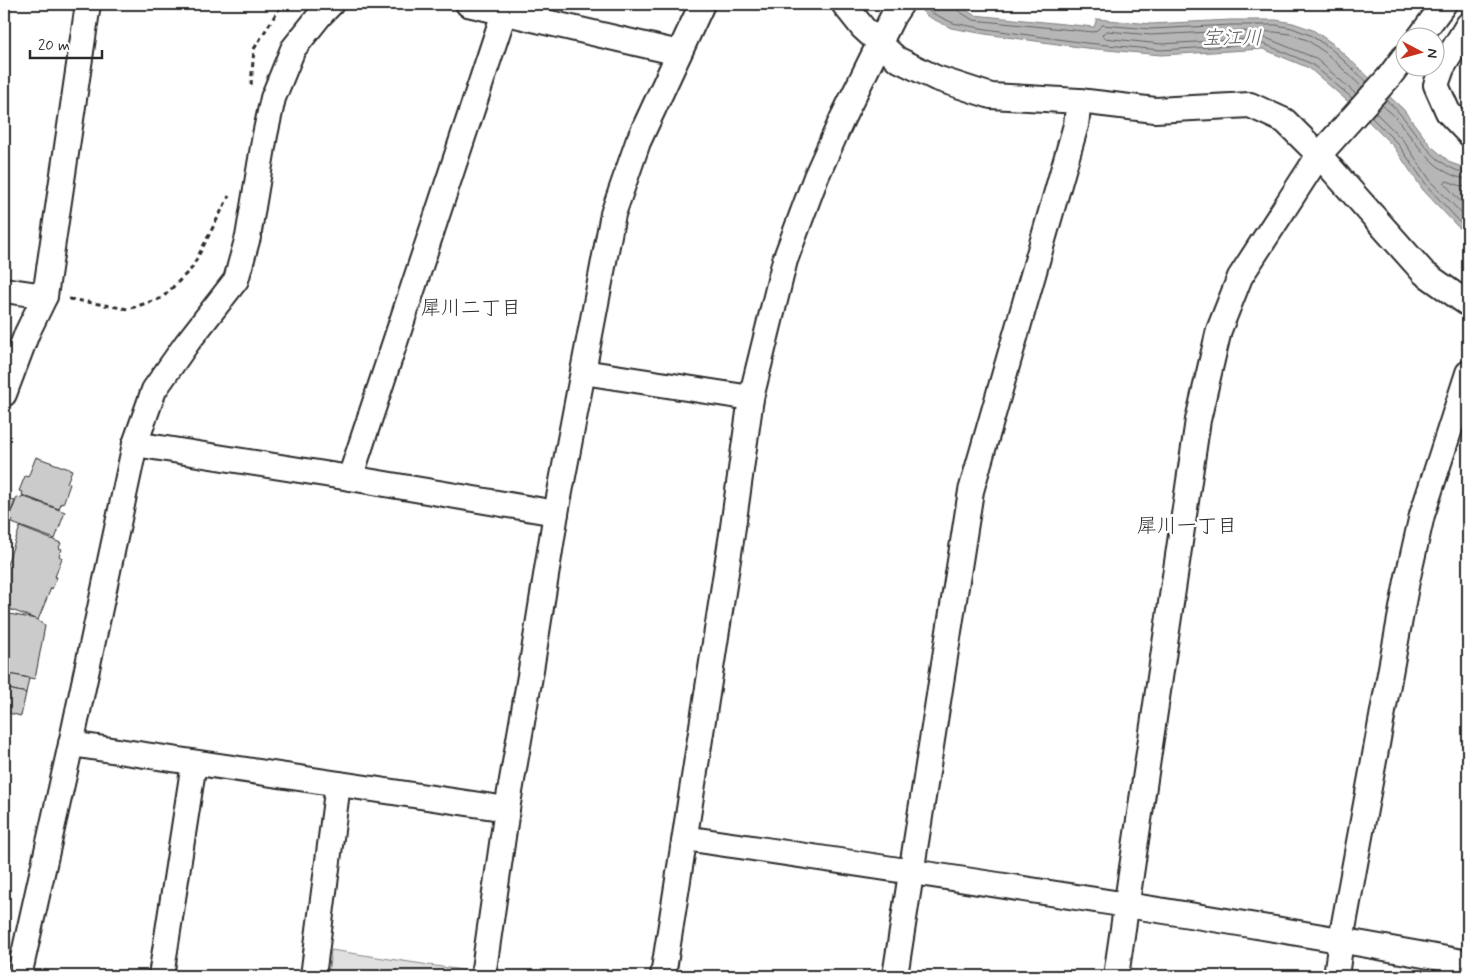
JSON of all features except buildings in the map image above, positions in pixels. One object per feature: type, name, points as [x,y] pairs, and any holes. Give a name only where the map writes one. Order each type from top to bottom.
[{"type":"street","points":[[4,394],[27,333],[45,296],[88,4]]},
{"type":"street","points":[[19,976],[135,444],[154,390],[187,342],[236,280],[248,238],[273,98],[293,49],[331,4]]},
{"type":"street","points":[[468,4],[679,52]]},
{"type":"street","points":[[483,976],[507,809],[556,514],[613,214],[638,142],[702,4]]},
{"type":"street","points":[[844,4],[880,45],[897,59],[936,78],[991,96],[1079,101],[1154,110],[1250,105],[1285,121],[1326,149],[1424,273],[1468,304]]},
{"type":"street","points":[[1426,28],[1444,4]]},
{"type":"street","points":[[663,976],[732,534],[750,398],[783,268],[816,177],[843,117],[897,10]]},
{"type":"street","points":[[350,478],[504,13]]},
{"type":"street","points":[[1468,25],[1442,68],[1436,85],[1448,112],[1468,133]]},
{"type":"street","points":[[1116,976],[1198,420],[1219,330],[1240,277],[1326,149],[1394,70]]},
{"type":"street","points":[[895,976],[971,490],[1076,125],[1079,101]]},
{"type":"street","points":[[4,290],[45,296]]},
{"type":"street","points":[[583,372],[750,398]]},
{"type":"street","points":[[1336,976],[1406,591],[1422,515],[1468,373]]},
{"type":"street","points":[[135,444],[350,478],[556,514]]},
{"type":"street","points":[[71,744],[507,809]]},
{"type":"street","points":[[162,976],[194,763]]},
{"type":"street","points":[[313,976],[338,784]]},
{"type":"street","points":[[685,838],[1342,940],[1468,963]]},
{"type":"path","points":[[45,296],[128,309],[162,298],[192,268],[232,191]]},
{"type":"shaded area","points":[[331,950],[475,972],[474,976],[328,976]]},
{"type":"water","name":"宝江川","points":[[915,4],[957,4],[974,15],[1094,27],[1097,19],[1151,24],[1276,20],[1293,23],[1313,30],[1333,44],[1403,109],[1431,146],[1451,163],[1468,169],[1468,234],[1457,226],[1423,190],[1394,147],[1351,104],[1309,68],[1263,49],[1161,55],[1086,48],[985,34],[951,28],[927,16]]},
{"type":"district","name":"犀川二丁目","points":[[471,308]]},
{"type":"district","name":"犀川一丁目","points":[[1187,526]]}]
